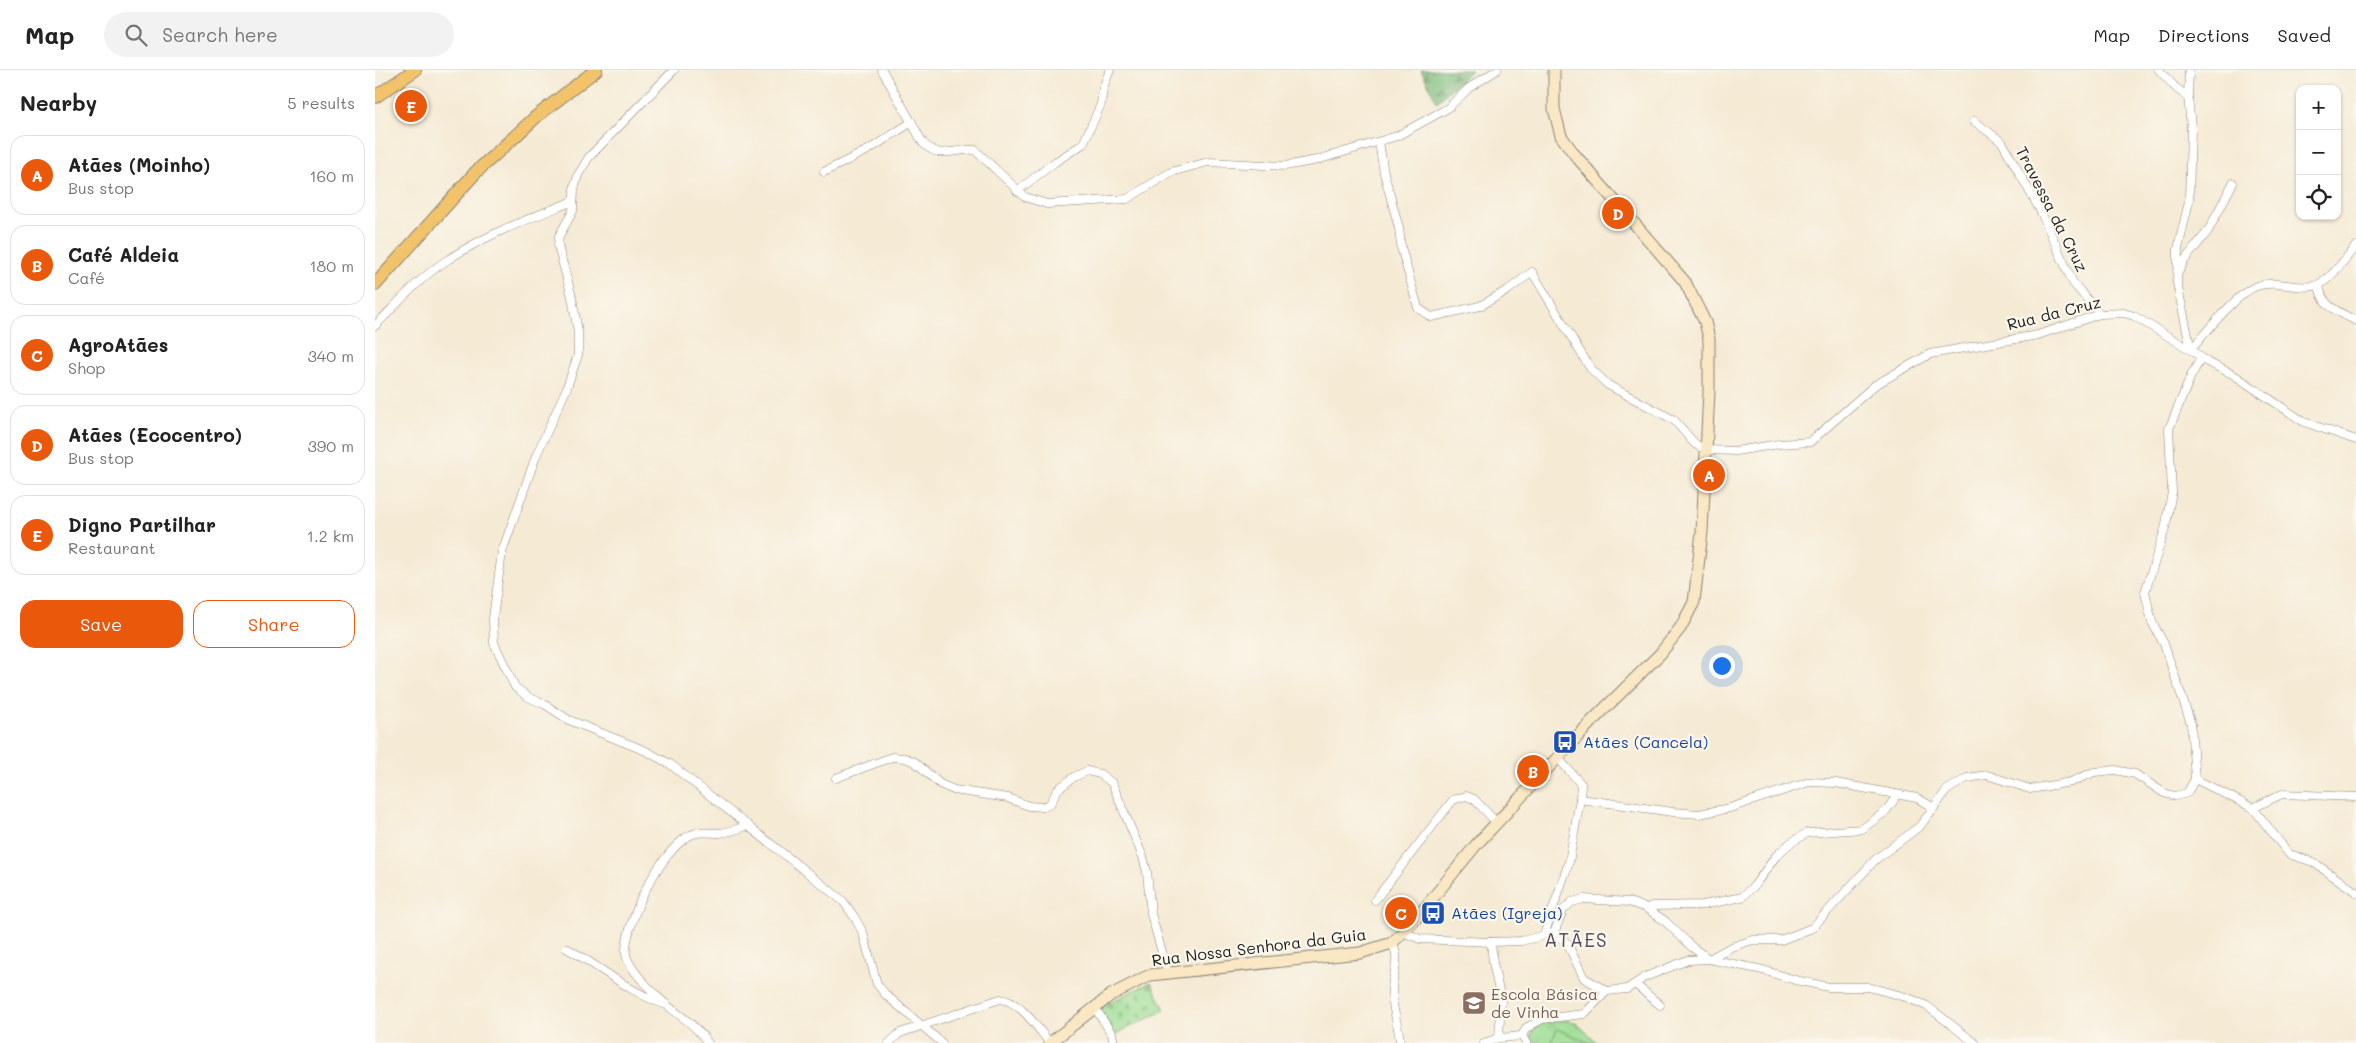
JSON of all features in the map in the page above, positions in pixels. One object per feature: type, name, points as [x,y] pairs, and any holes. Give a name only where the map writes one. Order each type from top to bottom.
[{"type":"main road","points":[[375,98],[415,70]]},
{"type":"main road","points":[[375,276],[466,176],[559,89],[583,70]]},
{"type":"main road","points":[[375,285],[476,172],[537,116],[596,70]]},
{"type":"main road","name":"Rua Nossa Senhora da Guia","points":[[1050,1043],[1095,1008],[1133,982],[1150,975],[1360,953],[1392,943],[1430,904],[1470,851],[1496,822],[1660,654],[1681,628],[1694,602],[1700,558],[1710,358],[1705,322],[1685,282],[1575,155],[1561,136],[1554,109],[1554,70]]},
{"type":"street","points":[[675,70],[589,157],[578,175],[573,211],[559,236],[558,246],[579,332],[578,354],[566,390],[536,456],[502,552],[493,618],[494,643],[515,687],[528,697],[544,704],[569,720],[645,751],[670,764],[843,901],[863,933],[877,984],[886,995],[942,1043]]},
{"type":"street","points":[[882,70],[923,143],[931,150],[946,154],[975,150],[1017,191],[1025,197],[1047,204],[1127,198],[1171,172],[1208,162],[1285,166],[1317,160],[1379,142],[1397,136],[1448,108],[1469,88],[1497,70]]},
{"type":"street","points":[[1017,191],[1055,162],[1083,144],[1101,104],[1103,88],[1110,70]]},
{"type":"street","points":[[2159,70],[2176,88],[2188,97]]},
{"type":"street","points":[[2189,70],[2188,97],[2191,128],[2189,201],[2178,249],[2177,274],[2180,302],[2191,350]]},
{"type":"street","name":"Travessa da Cruz","points":[[1974,121],[2001,142],[2040,210],[2073,282],[2100,314]]},
{"type":"street","points":[[824,172],[868,150],[912,122]]},
{"type":"street","points":[[1379,142],[1384,173],[1397,220],[1401,248],[1417,308],[1431,317],[1480,306],[1508,290],[1532,272],[1591,368],[1608,385],[1674,420],[1695,444],[1706,450]]},
{"type":"street","points":[[2177,274],[2184,261],[2208,231],[2233,183]]},
{"type":"street","points":[[375,326],[415,286],[447,260],[513,225],[573,201]]},
{"type":"street","points":[[2191,350],[2210,328],[2255,286],[2281,283],[2306,286],[2319,284],[2328,278],[2356,246]]},
{"type":"street","points":[[2319,284],[2320,296],[2329,306],[2356,321]]},
{"type":"street","name":"Rua da Cruz","points":[[1706,450],[1736,451],[1779,444],[1810,442],[1875,384],[1930,354],[2038,335],[2100,314],[2124,313],[2134,316],[2201,358],[2234,375],[2304,422],[2347,435],[2356,440]]},
{"type":"street","points":[[1709,959],[1731,947],[1753,940],[1781,940],[1812,928],[1876,859],[1920,826],[1947,790],[1967,778],[1987,775],[2030,789],[2071,782],[2094,772],[2115,770],[2135,774],[2164,793],[2175,796],[2187,792],[2195,779],[2191,724],[2164,644],[2152,622],[2145,592],[2165,529],[2172,492],[2169,429],[2191,376],[2201,358]]},
{"type":"street","points":[[836,778],[892,757],[905,758],[915,762],[940,784],[954,790],[1008,798],[1029,806],[1043,807],[1050,804],[1058,789],[1074,777],[1087,771],[1100,774],[1112,783],[1143,857],[1147,872],[1151,914],[1168,973]]},
{"type":"street","points":[[1544,936],[1569,862],[1580,799],[1581,784],[1558,758]]},
{"type":"street","points":[[2195,779],[2253,808],[2289,854],[2313,862],[2356,892]]},
{"type":"street","points":[[1580,799],[1699,814],[1730,808],[1809,782],[1836,783],[1917,798],[1934,808]]},
{"type":"street","points":[[1646,908],[1652,906],[1703,905],[1742,896],[1754,886],[1777,856],[1789,844],[1807,834],[1862,829],[1885,812],[1894,800],[1895,794]]},
{"type":"street","points":[[2253,808],[2282,794],[2356,797]]},
{"type":"street","points":[[1375,900],[1453,800],[1465,796],[1474,799],[1496,822]]},
{"type":"street","points":[[708,1043],[697,1028],[668,1006],[641,978],[626,955],[627,943],[643,892],[657,868],[681,842],[693,834],[722,833],[738,830],[749,825]]},
{"type":"street","points":[[1554,933],[1563,910],[1572,902],[1583,899],[1629,902],[1646,908],[1665,921],[1693,948],[1709,959]]},
{"type":"street","points":[[1403,932],[1420,939],[1491,942],[1521,941],[1554,933]]},
{"type":"street","points":[[1554,933],[1567,943],[1584,978],[1607,992]]},
{"type":"street","points":[[1491,942],[1493,963],[1501,1000],[1499,1038]]},
{"type":"street","points":[[1392,943],[1396,950],[1397,963],[1392,996],[1400,1043]]},
{"type":"street","points":[[566,948],[591,961],[637,993],[668,1006]]},
{"type":"street","points":[[1484,1043],[1499,1038],[1524,1039],[1526,1028],[1541,1019],[1584,1014],[1607,992],[1627,989],[1645,977],[1688,960],[1709,959],[1763,970],[1829,987],[1868,987],[1906,997],[1927,1006],[1975,1043]]},
{"type":"street","points":[[1635,984],[1660,1005]]},
{"type":"street","points":[[889,1043],[900,1033],[923,1026],[932,1020],[991,1001],[1009,1000],[1050,1043]]},
{"type":"street","points":[[1095,1008],[1112,1034],[1114,1043]]},
{"type":"green space","points":[[1421,70],[1472,70],[1437,102]]},
{"type":"green space","points":[[1151,982],[1165,1010],[1114,1035],[1101,1011],[1103,1006]]},
{"type":"green space","points":[[1564,1020],[1575,1022],[1598,1043],[1534,1043],[1531,1036],[1534,1029],[1542,1024]]},
{"type":"green space","points":[[1557,1029],[1590,1043],[1551,1043]]},
{"type":"place","name":"Digno Partilhar","points":[[411,106]]},
{"type":"place","name":"Atães (Ecocentro)","points":[[1618,213]]},
{"type":"place","name":"Atães (Moinho)","points":[[1709,475]]},
{"type":"place","name":"Atães (Cancela)","points":[[1565,742]]},
{"type":"place","name":"Café Aldeia","points":[[1533,771]]},
{"type":"place","name":"AgroAtães","points":[[1401,913]]},
{"type":"place","name":"Atães (Igreja)","points":[[1433,913]]},
{"type":"place","name":"Escola Básica de Vinha","points":[[1474,1003]]},
{"type":"district","name":"ATÃES","points":[[1576,940]]}]
